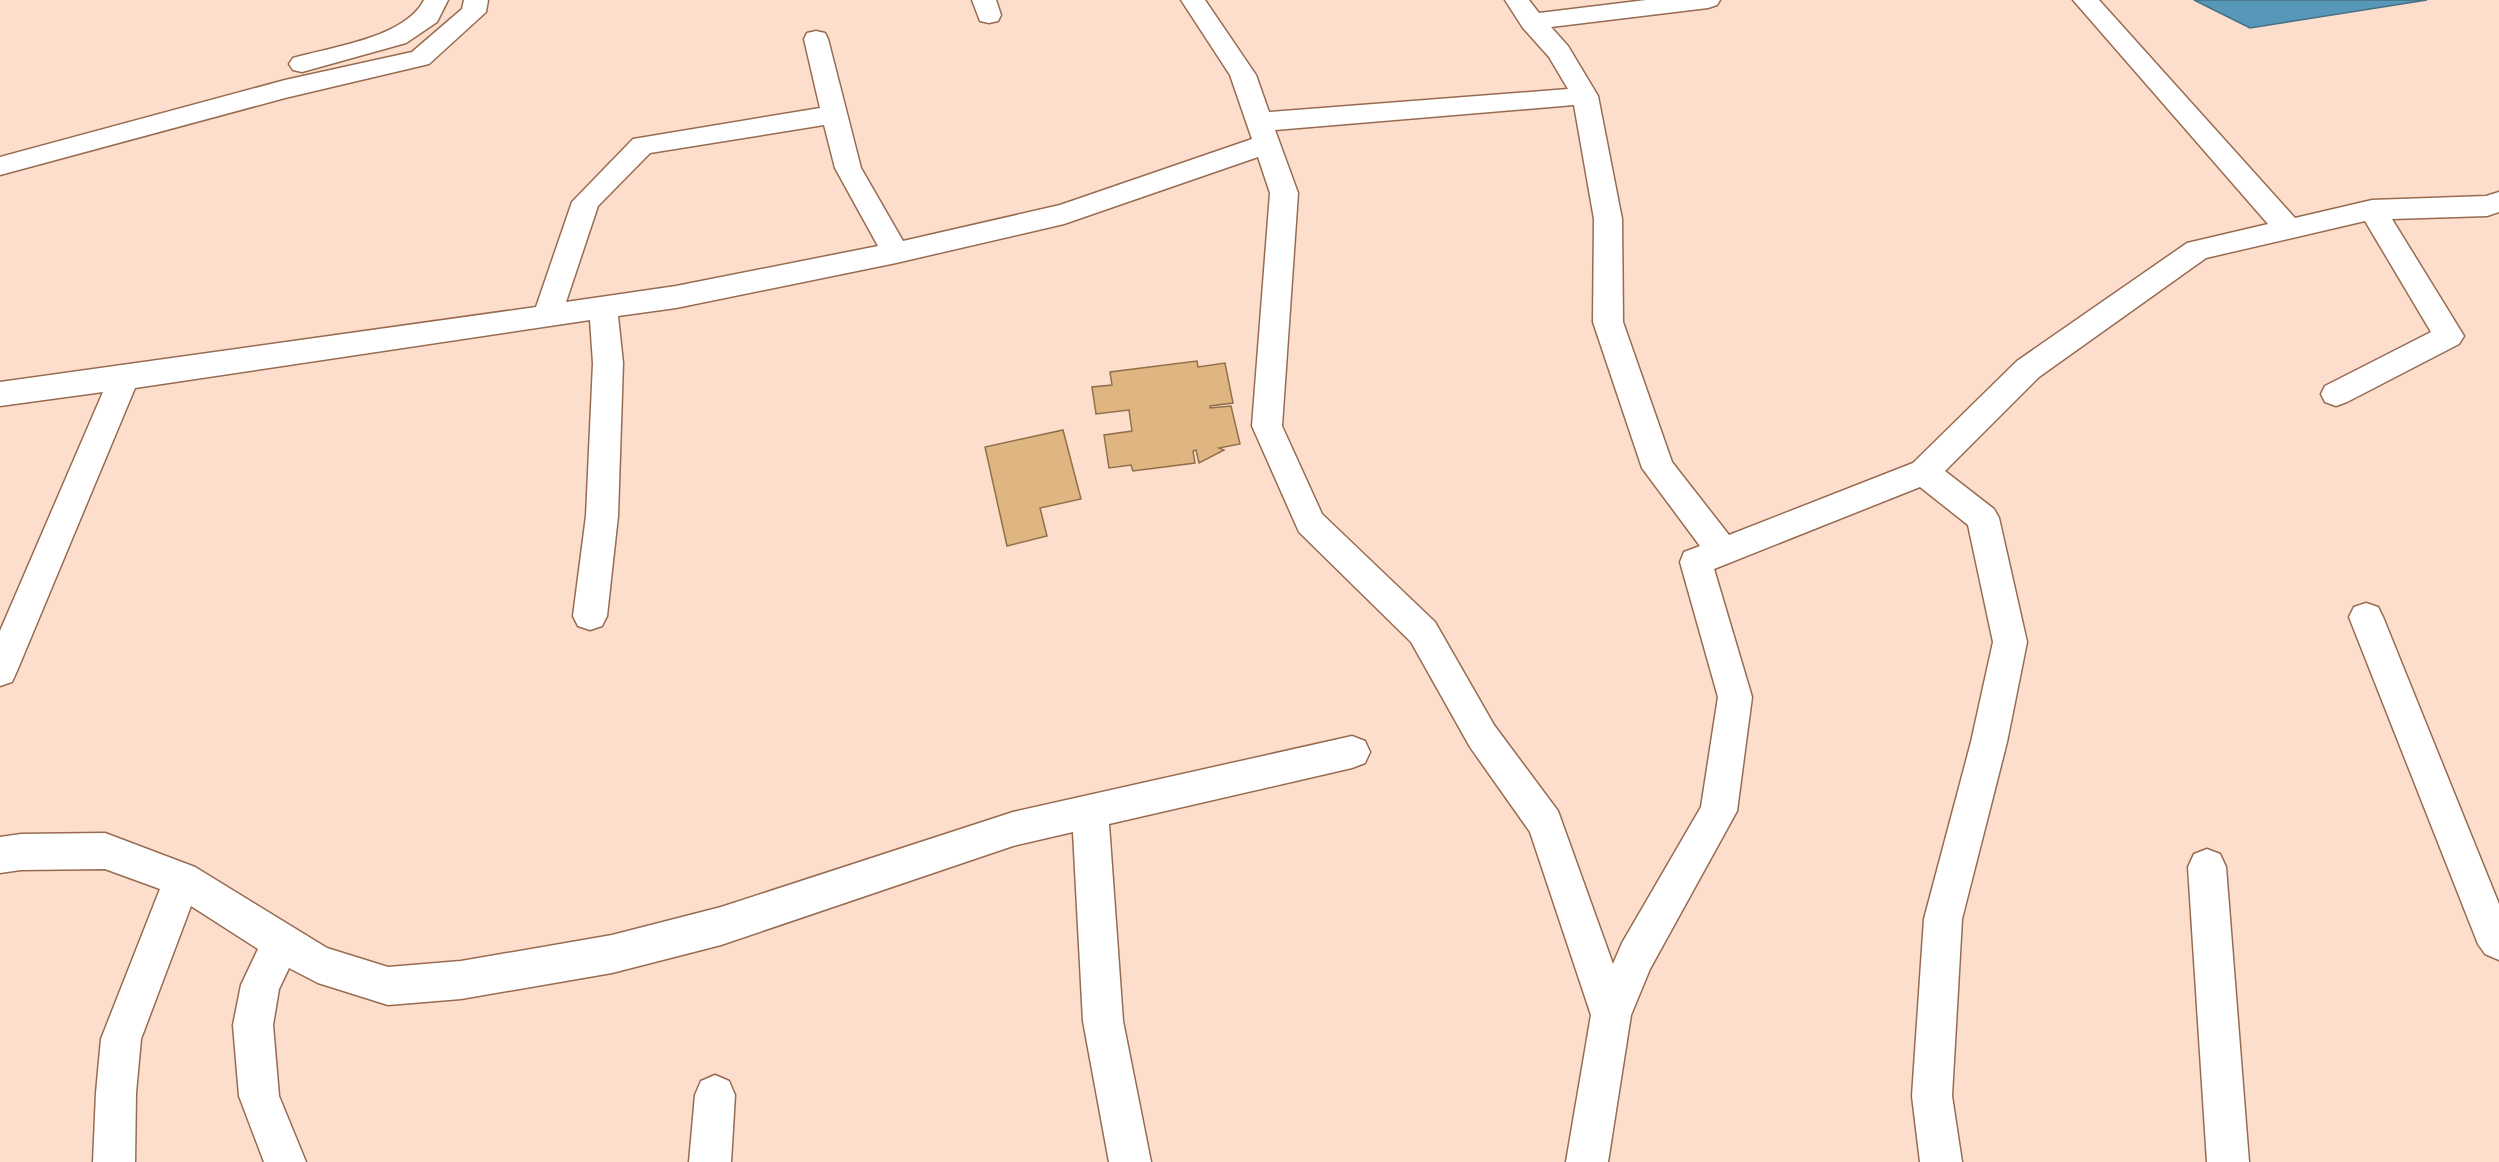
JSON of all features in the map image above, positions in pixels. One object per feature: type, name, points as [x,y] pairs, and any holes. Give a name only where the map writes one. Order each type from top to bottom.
[{"type":"street","points":[[0,148],[397,37],[428,16],[436,0]]},
{"type":"street","points":[[0,166],[285,89],[420,58],[474,12],[476,0]]},
{"type":"street","points":[[1193,0],[1243,75],[1284,193],[1267,426],[1310,523],[1423,632],[1482,736],[1545,824],[1611,1015]]},
{"type":"street","points":[[1517,0],[1532,22],[1558,52],[1585,96],[1608,219],[1608,322],[1658,468],[1722,551]]},
{"type":"street","points":[[1532,22],[1708,0]]},
{"type":"street","points":[[2085,0],[2289,229]]},
{"type":"street","points":[[816,39],[848,168],[896,253]]},
{"type":"street","points":[[0,394],[676,297],[896,253],[1064,214],[1263,133],[1585,96]]},
{"type":"street","points":[[547,316],[586,202],[642,145],[834,115]]},
{"type":"street","points":[[1587,1162],[1611,1015],[1636,956],[1719,811],[1735,698],[1696,562],[1924,472],[2028,369],[2197,250],[2372,210],[2487,206],[2499,202]]},
{"type":"street","points":[[2336,394],[2449,336],[2372,210]]},
{"type":"street","points":[[590,616],[602,516],[608,363],[603,308]]},
{"type":"street","points":[[0,671],[124,378]]},
{"type":"street","points":[[1924,472],[1983,518],[2010,642],[1989,742],[1943,919],[1932,1096],[1941,1162]]},
{"type":"street","points":[[2366,617],[2491,932],[2499,941]]},
{"type":"street","points":[[0,855],[21,852],[105,852],[182,880],[318,964],[388,986],[461,980],[612,954],[722,926],[1013,829],[1352,752]]},
{"type":"street","points":[[1090,811],[1103,1021],[1130,1162]]},
{"type":"street","points":[[2207,867],[2228,1162]]},
{"type":"street","points":[[114,1162],[116,1094],[121,1040],[182,880]]},
{"type":"street","points":[[282,942],[260,985],[253,1025],[259,1096],[285,1162]]},
{"type":"street","points":[[710,1162],[715,1095]]},
{"type":"water","points":[[2194,0],[2427,0],[2250,28]]},
{"type":"building","points":[[1197,361],[1198,367],[1225,363],[1233,403],[1210,406],[1210,408],[1231,406],[1240,444],[1219,448],[1224,450],[1199,463],[1196,450],[1193,451],[1195,463],[1133,471],[1131,465],[1109,468],[1104,435],[1132,431],[1129,410],[1096,414],[1092,387],[1112,385],[1110,372]]},
{"type":"building","points":[[1063,430],[1081,499],[1040,508],[1047,536],[1007,546],[985,447]]}]
